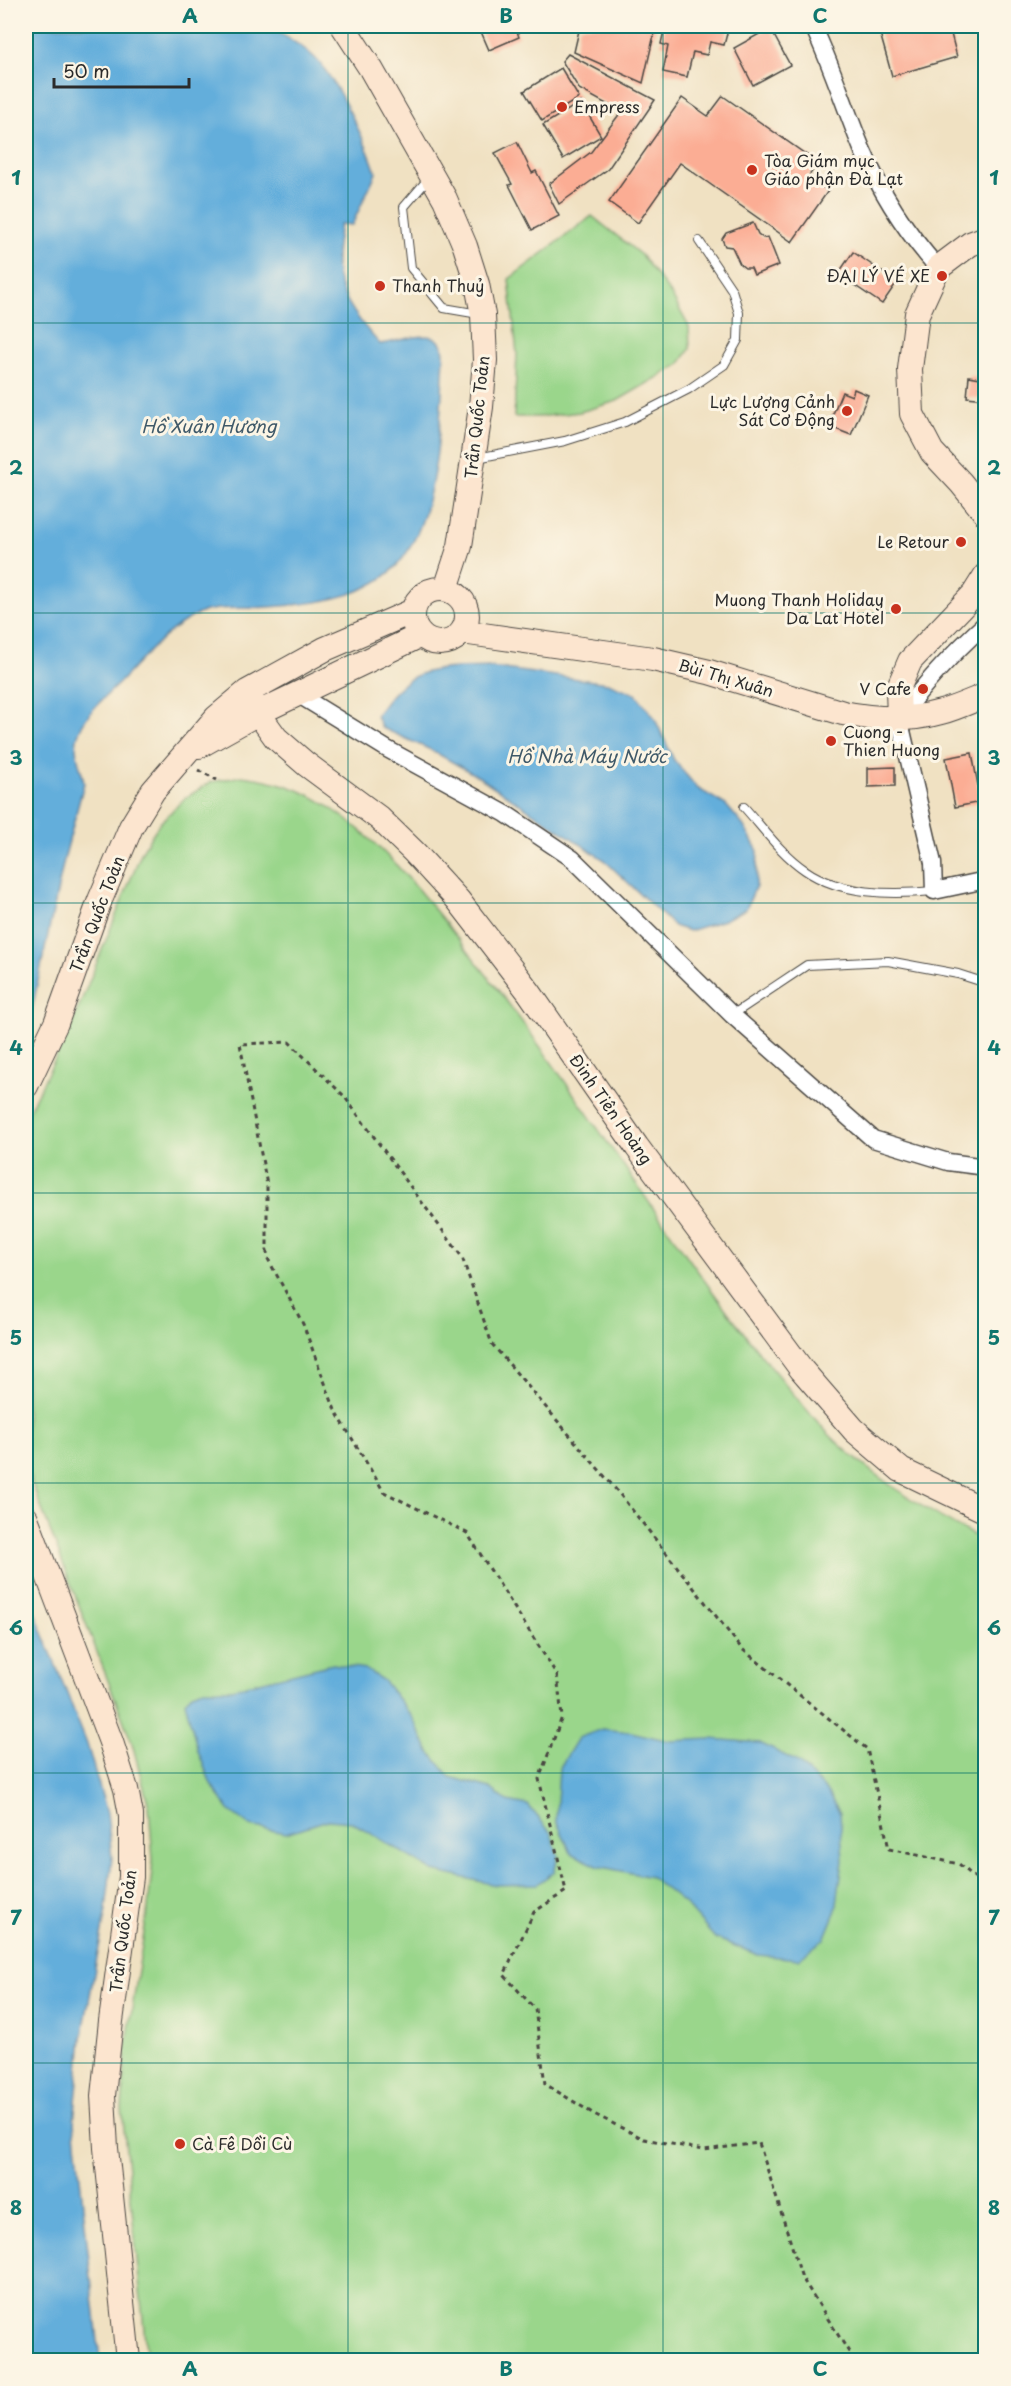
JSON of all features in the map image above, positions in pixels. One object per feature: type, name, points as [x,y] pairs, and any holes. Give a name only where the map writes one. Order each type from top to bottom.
[{"type":"main road","name":"Trần Quốc Toản","points":[[343,26],[371,69],[445,199],[465,246],[477,284],[483,315],[485,360],[474,459],[460,546],[446,589]]},
{"type":"main road","points":[[986,238],[970,244],[938,268],[917,314],[910,369],[912,414],[932,452],[986,514]]},
{"type":"main road","points":[[899,718],[898,689],[910,661],[974,594],[986,575]]},
{"type":"main road","points":[[446,589],[455,593],[466,608],[467,616],[462,632],[447,642],[437,643],[421,634],[413,620],[413,610],[423,594],[431,590],[446,589]]},
{"type":"main road","name":"Trần Quốc Toản","points":[[26,1086],[56,1023],[100,900],[131,827],[153,792],[216,718],[247,692],[325,649],[413,610]]},
{"type":"main road","name":"Bùi Thị Xuân","points":[[462,632],[653,659],[709,672],[865,718],[899,718],[940,713],[986,696]]},
{"type":"main road","name":"Trần Quốc Toản","points":[[187,753],[258,713],[421,634]]},
{"type":"main road","name":"Đinh Tiên Hoàng","points":[[247,692],[258,713],[276,738],[306,764],[379,818],[458,900],[529,992],[638,1147],[802,1370],[855,1430],[902,1470],[986,1511]]},
{"type":"main road","name":"Trần Quốc Toản","points":[[26,1518],[111,1742],[126,1789],[131,1815],[131,1876],[103,2096],[106,2148],[128,2361]]},
{"type":"street","points":[[813,26],[862,150],[892,208],[915,242],[938,268]]},
{"type":"street","points":[[986,623],[944,661],[899,718],[933,863],[934,891],[986,880]]},
{"type":"street","points":[[299,695],[387,749],[506,814],[573,859],[732,1015],[873,1139],[948,1162],[986,1167]]},
{"type":"lane","points":[[431,176],[404,207],[411,268],[444,308],[483,315]]},
{"type":"lane","points":[[474,459],[565,441],[625,422],[689,389],[724,365],[738,340],[740,313],[732,290],[699,241]]},
{"type":"lane","points":[[744,807],[798,865],[820,879],[854,890],[901,894],[934,891]]},
{"type":"lane","points":[[732,1015],[807,965],[888,961],[958,974],[986,983]]},
{"type":"path","points":[[854,2361],[802,2278],[759,2143],[704,2150],[644,2139],[594,2114],[545,2084],[535,2009],[504,1975],[534,1912],[566,1891],[539,1779],[562,1717],[557,1675],[466,1533],[384,1492],[336,1410],[303,1323],[267,1257],[267,1185],[240,1044],[289,1041],[344,1096],[462,1257],[492,1344],[618,1492],[742,1649],[867,1749],[889,1849],[959,1864],[986,1887]]},
{"type":"green space","points":[[592,216],[641,255],[671,294],[689,327],[690,349],[679,365],[617,401],[580,412],[539,417],[514,417],[517,354],[509,279]]},
{"type":"green space","points":[[242,776],[287,786],[308,794],[350,822],[391,859],[478,964],[522,1022],[732,1317],[824,1429],[859,1461],[900,1492],[943,1519],[985,1541],[985,2360],[147,2360],[122,2109],[126,2048],[153,1860],[149,1807],[132,1743],[26,1468],[26,1116],[80,1004],[142,851],[159,824],[185,798],[211,782]]},
{"type":"water","name":"Hồ Xuân Hương","points":[[26,26],[267,26],[309,52],[322,66],[340,94],[358,129],[376,173],[352,225],[340,224],[336,267],[341,288],[359,318],[380,344],[428,336],[436,339],[442,345],[444,355],[439,432],[431,488],[415,538],[403,558],[389,573],[373,584],[334,598],[292,605],[214,609],[203,612],[180,624],[160,641],[86,718],[77,737],[76,748],[84,783],[64,860],[26,1037]]},
{"type":"water","name":"Hồ Nhà Máy Nước","points":[[490,667],[608,683],[636,694],[654,717],[674,760],[697,788],[726,805],[743,825],[758,851],[756,886],[746,909],[724,920],[689,931],[674,926],[603,859],[479,777],[431,750],[382,728],[376,716],[388,699],[412,678],[438,670]]},
{"type":"water","points":[[26,1590],[87,1744],[107,1813],[112,1858],[106,1910],[82,2038],[74,2123],[100,2360],[26,2360]]},
{"type":"water","points":[[333,1664],[365,1669],[384,1681],[412,1717],[429,1751],[450,1777],[490,1788],[507,1801],[528,1805],[551,1833],[558,1856],[554,1872],[537,1884],[496,1885],[433,1871],[352,1822],[328,1820],[286,1833],[250,1826],[229,1810],[211,1784],[198,1751],[185,1702],[192,1693],[204,1689],[231,1689]]},
{"type":"water","points":[[602,1729],[631,1732],[670,1741],[711,1739],[760,1743],[798,1762],[824,1788],[840,1813],[843,1861],[836,1910],[824,1939],[798,1959],[758,1955],[715,1938],[685,1904],[651,1877],[597,1866],[571,1853],[556,1820],[559,1769],[578,1738]]},
{"type":"building","points":[[515,26],[519,37],[489,50],[479,27]]},
{"type":"building","points":[[580,26],[656,26],[643,83],[574,52]]},
{"type":"building","points":[[665,26],[729,26],[724,45],[710,42],[707,55],[693,52],[687,77],[663,72],[668,46],[661,44]]},
{"type":"building","points":[[878,26],[949,26],[957,57],[892,76]]},
{"type":"building","points":[[977,26],[986,26],[986,48],[985,48]]},
{"type":"building","points":[[770,28],[790,65],[753,85],[734,48]]},
{"type":"building","points":[[568,54],[655,100],[608,169],[559,204],[549,184],[591,152],[621,112],[579,89],[562,61]]},
{"type":"building","points":[[561,68],[579,98],[542,121],[524,91]]},
{"type":"building","name":"Tòa Giám mục Giáo phận Đà Lạt","points":[[723,96],[818,163],[808,177],[828,191],[792,242],[680,163],[638,223],[609,202],[682,98],[708,116]]},
{"type":"building","points":[[581,102],[601,136],[563,159],[543,125]]},
{"type":"building","points":[[517,142],[532,173],[536,171],[559,216],[532,230],[509,185],[512,184],[495,153]]},
{"type":"building","points":[[753,223],[758,234],[763,238],[768,237],[779,265],[754,275],[751,268],[745,268],[740,264],[732,247],[725,246],[722,239],[726,233]]},
{"type":"building","points":[[853,252],[897,282],[882,304],[838,274]]},
{"type":"building","points":[[969,376],[986,379],[986,399],[967,397]]},
{"type":"building","name":"Lực Lượng Cảnh Sát Cơ Động","points":[[854,389],[868,395],[851,435],[828,426],[842,392],[852,396]]},
{"type":"building","points":[[972,753],[981,802],[955,807],[946,758]]},
{"type":"building","points":[[895,767],[895,786],[868,787],[868,768]]},
{"type":"place","name":"Empress","points":[[562,107]]},
{"type":"place","name":"Tòa Giám mục Giáo phận Đà Lạt","points":[[752,170]]},
{"type":"place","name":"ĐẠI LÝ VÉ XE","points":[[942,276]]},
{"type":"place","name":"Thanh Thuỷ","points":[[380,286]]},
{"type":"place","name":"Lực Lượng Cảnh Sát Cơ Động","points":[[847,411]]},
{"type":"place","name":"Le Retour","points":[[961,542]]},
{"type":"place","name":"Muong Thanh Holiday Da Lat Hotel","points":[[896,609]]},
{"type":"place","name":"V Cafe","points":[[923,689]]},
{"type":"place","name":"Cuong - Thien Huong","points":[[831,741]]},
{"type":"place","name":"Cà Fê Dồi Cù","points":[[180,2144]]}]
